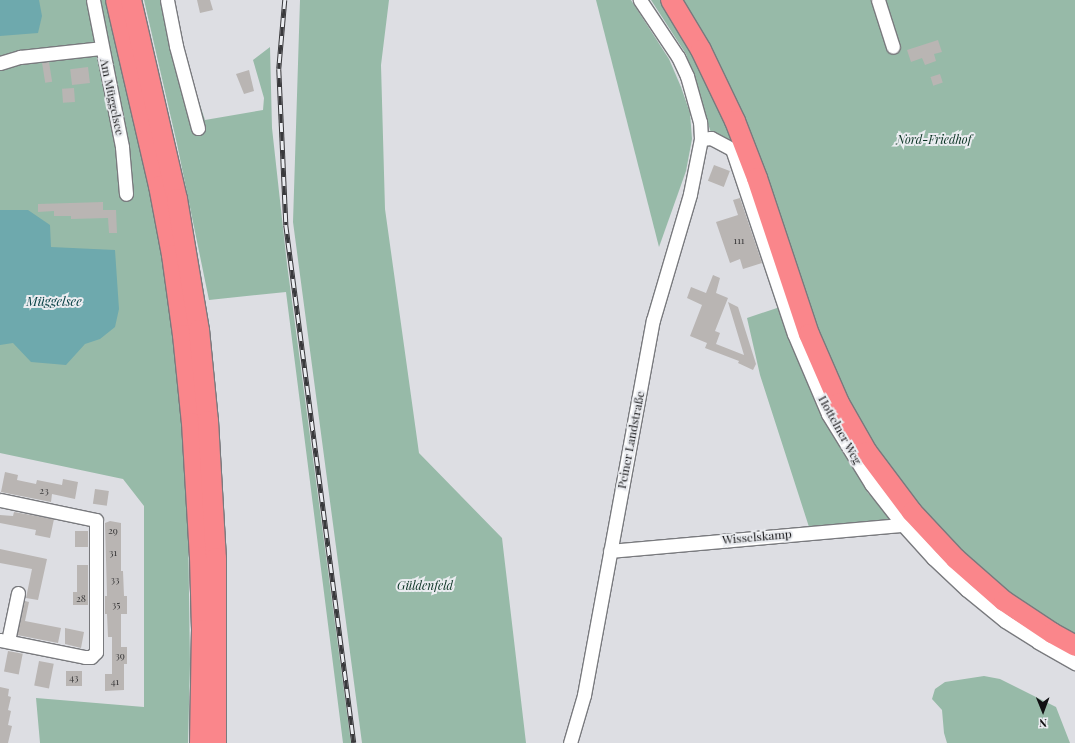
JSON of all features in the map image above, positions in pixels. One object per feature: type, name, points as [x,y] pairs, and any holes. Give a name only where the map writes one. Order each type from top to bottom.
[{"type":"highway","points":[[116,0],[159,186],[172,255],[183,335],[192,423],[200,549],[202,630],[200,743]]},
{"type":"highway","points":[[132,0],[177,199],[198,330],[208,421],[216,558],[216,743]]},
{"type":"highway","points":[[671,0],[701,40],[731,86],[756,146],[828,354],[854,408],[876,446],[921,506],[964,553],[1011,593],[1075,634]]},
{"type":"highway","points":[[684,0],[747,151],[797,300],[818,357],[839,403],[867,452],[912,512],[956,559],[1004,601],[1039,625],[1075,646]]},
{"type":"street","name":"Am Müggelsee","points":[[93,0],[101,48],[122,147],[126,194]]},
{"type":"street","points":[[167,0],[176,46],[198,128]]},
{"type":"street","name":"Peiner Landstraße","points":[[570,743],[584,695],[653,320],[690,194],[701,139],[700,122],[687,76],[678,57],[640,0]]},
{"type":"street","points":[[878,0],[893,47]]},
{"type":"street","points":[[0,63],[20,57],[101,48]]},
{"type":"street","name":"Hottelner Weg","points":[[701,139],[711,138],[732,149],[794,334],[828,414],[871,484],[903,525],[939,563],[1005,620],[1038,642],[1075,663]]},
{"type":"street","points":[[0,500],[96,520],[96,652],[91,657],[85,657],[4,641],[18,593]]},
{"type":"street","name":"Wisselskamp","points":[[610,551],[903,525]]},
{"type":"green space","points":[[0,0],[105,0],[136,128],[155,192],[187,451],[190,664],[188,743],[40,743],[36,698],[144,707],[144,506],[123,479],[0,453]]},
{"type":"green space","points":[[144,0],[162,0],[184,56],[205,120],[263,110],[264,98],[253,60],[270,47],[272,128],[287,264],[351,743],[343,743],[286,292],[209,300],[177,144]]},
{"type":"green space","name":"Güldenfeld","points":[[300,0],[389,0],[381,65],[385,209],[419,453],[502,538],[526,743],[362,743],[293,222]]},
{"type":"green space","points":[[596,0],[631,0],[669,59],[690,113],[692,139],[686,171],[659,247]]},
{"type":"green space","name":"Nord-Friedhof","points":[[651,0],[1075,0],[1075,657],[873,481],[733,148],[712,136],[686,54]]},
{"type":"green space","points":[[780,307],[830,429],[868,493],[887,514],[889,520],[809,527],[760,375],[747,318]]},
{"type":"green space","points":[[984,676],[1000,679],[1056,707],[1070,743],[947,743],[944,733],[942,710],[932,699],[935,689],[945,682]]},
{"type":"water","points":[[0,0],[39,0],[42,16],[38,33],[0,36]]},
{"type":"water","name":"Müggelsee","points":[[0,210],[28,210],[50,225],[51,247],[115,250],[119,309],[115,327],[100,339],[85,344],[66,365],[31,362],[13,343],[0,345]]},
{"type":"building","points":[[197,0],[210,0],[213,10],[200,13]]},
{"type":"building","points":[[938,40],[942,52],[934,54],[936,61],[925,65],[922,58],[911,62],[907,50]]},
{"type":"building","points":[[49,62],[52,82],[45,83],[42,63]]},
{"type":"building","points":[[88,67],[90,83],[72,85],[70,69]]},
{"type":"building","points":[[249,70],[254,91],[244,94],[236,74]]},
{"type":"building","points":[[940,74],[943,83],[933,86],[930,77]]},
{"type":"building","points":[[74,88],[75,102],[63,103],[62,89]]},
{"type":"building","points":[[714,165],[730,171],[724,187],[708,181]]},
{"type":"building","points":[[740,198],[762,263],[743,269],[740,259],[730,263],[716,222],[738,215],[733,200]]},
{"type":"building","points":[[103,202],[103,210],[116,210],[117,233],[109,233],[108,218],[71,219],[71,216],[54,216],[54,211],[38,212],[38,204]]},
{"type":"building","points":[[713,275],[720,278],[716,293],[728,298],[715,331],[720,333],[716,344],[744,355],[728,302],[738,307],[756,364],[753,370],[738,363],[739,361],[705,348],[707,343],[690,336],[702,305],[687,298],[691,287],[706,293]]},
{"type":"building","points":[[5,472],[18,475],[17,480],[36,484],[37,480],[62,485],[63,479],[78,482],[75,499],[52,494],[51,502],[1,492]]},
{"type":"building","points":[[95,489],[109,491],[107,506],[93,504]]},
{"type":"building","points":[[14,512],[54,519],[50,538],[35,535],[36,530],[0,523],[0,515],[13,516]]},
{"type":"building","points":[[110,521],[121,523],[121,571],[123,571],[124,596],[127,596],[127,614],[121,614],[121,647],[127,647],[127,664],[124,664],[124,690],[105,691],[105,674],[112,674],[112,637],[108,637],[107,614],[105,614],[105,596],[107,596],[105,523]]},
{"type":"building","points":[[75,531],[88,531],[88,547],[75,547]]},
{"type":"building","points":[[0,549],[47,559],[38,600],[26,598],[32,569],[0,563]]},
{"type":"building","points":[[77,565],[88,565],[88,605],[73,605],[73,592],[77,592]]},
{"type":"building","points":[[25,601],[29,602],[25,621],[61,628],[58,643],[17,635]]},
{"type":"building","points":[[65,628],[84,632],[81,648],[65,644]]},
{"type":"building","points":[[8,651],[23,654],[19,674],[4,672]]},
{"type":"building","points":[[39,661],[54,664],[49,688],[34,686]]},
{"type":"building","points":[[66,671],[82,671],[82,686],[66,686]]},
{"type":"building","points":[[0,687],[9,689],[8,696],[11,697],[8,710],[11,711],[8,725],[12,726],[8,743],[0,743]]},
{"type":"railway","points":[[285,0],[279,69],[286,225],[354,743]]}]
